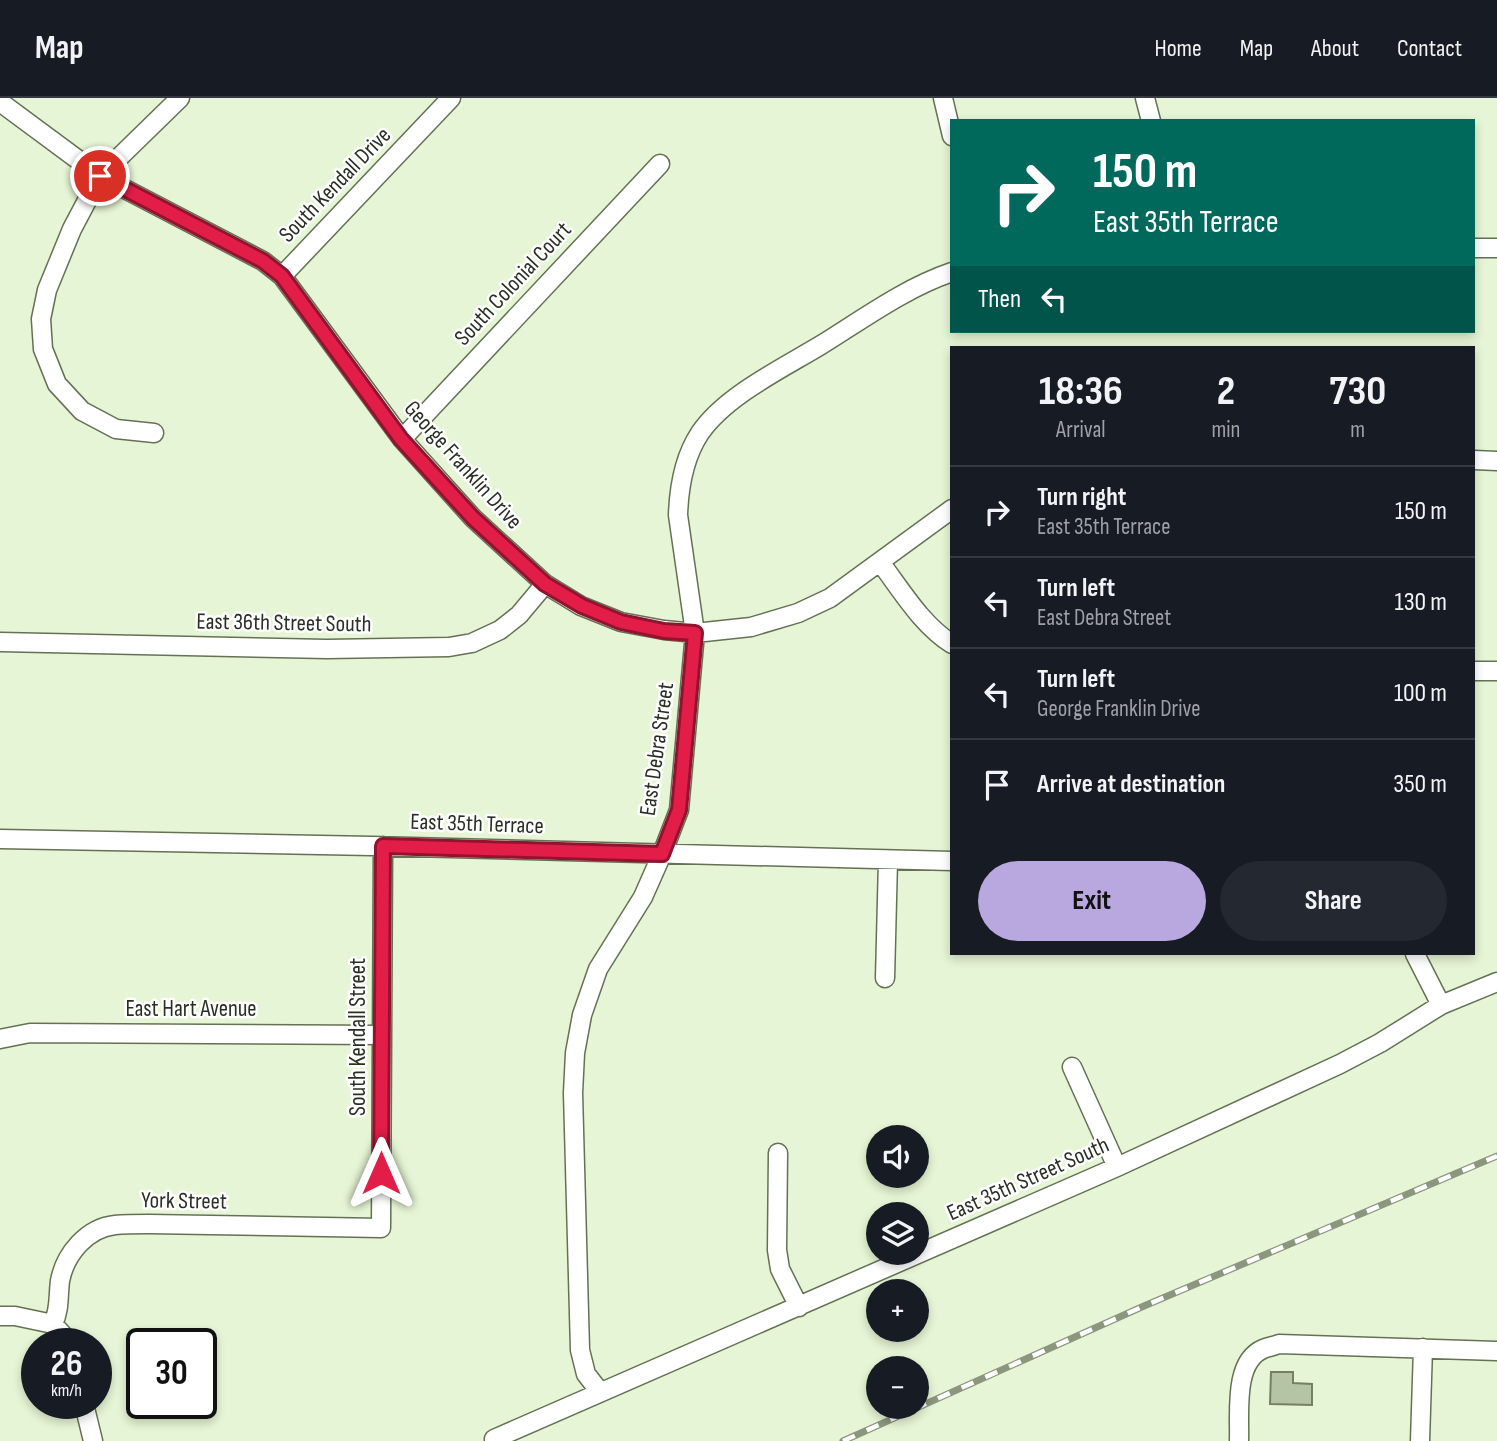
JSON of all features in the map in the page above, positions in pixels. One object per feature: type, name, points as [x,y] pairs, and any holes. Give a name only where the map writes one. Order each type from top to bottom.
[{"type":"street","points":[[154,433],[116,429],[82,411],[57,384],[43,349],[41,319],[47,290],[72,229],[100,176],[180,98]]},
{"type":"street","name":"South Kendall Drive","points":[[282,276],[452,98]]},
{"type":"street","points":[[943,98],[950,128]]},
{"type":"street","points":[[1145,98],[1150,119]]},
{"type":"street","name":"George Franklin Drive","points":[[0,102],[100,176],[263,261],[282,276],[401,439],[473,518],[545,584],[582,606],[621,622],[664,631],[695,633],[751,627],[798,613],[830,598],[950,510]]},
{"type":"street","name":"South Colonial Court","points":[[401,439],[660,164]]},
{"type":"street","points":[[1475,248],[1497,248]]},
{"type":"street","name":"East Debra Street","points":[[600,1392],[586,1374],[580,1350],[573,1093],[575,1053],[582,1015],[598,969],[643,897],[679,810],[695,633],[678,515],[683,471],[689,452],[701,432],[717,413],[742,393],[904,294],[950,273]]},
{"type":"street","points":[[1475,460],[1497,461]]},
{"type":"street","points":[[880,562],[923,621],[950,643]]},
{"type":"street","name":"East 36th Street South","points":[[0,642],[327,649],[449,647],[472,643],[500,630],[519,615],[545,584]]},
{"type":"street","points":[[1475,671],[1497,671]]},
{"type":"street","name":"East 35th Terrace","points":[[0,839],[950,861]]},
{"type":"street","name":"South Kendall Street","points":[[381,1228],[383,846]]},
{"type":"street","points":[[886,978],[888,860]]},
{"type":"street","points":[[1416,955],[1441,1005]]},
{"type":"street","name":"East 35th Street South","points":[[494,1439],[1117,1167],[1340,1064],[1441,1005],[1497,982]]},
{"type":"street","name":"East Hart Avenue","points":[[0,1039],[30,1033],[382,1035]]},
{"type":"street","points":[[1072,1068],[1117,1167]]},
{"type":"street","points":[[778,1153],[777,1250],[780,1269],[799,1307]]},
{"type":"street","name":"York Street","points":[[53,1324],[57,1317],[61,1276],[67,1261],[83,1240],[96,1231],[113,1225],[381,1228]]},
{"type":"street","points":[[0,1316],[15,1316],[53,1324],[57,1328]]},
{"type":"street","points":[[1239,1441],[1241,1381],[1247,1363],[1261,1350],[1279,1344],[1497,1351]]},
{"type":"street","points":[[1420,1441],[1423,1348]]},
{"type":"street","points":[[88,1419],[93,1441]]},
{"type":"building","points":[[1271,1372],[1293,1372],[1293,1383],[1312,1384],[1312,1405],[1270,1404]]},
{"type":"railway","points":[[843,1441],[1144,1306],[1497,1156]]},
{"type":"route","points":[[100,176],[263,261],[282,276],[401,439],[473,518],[545,584],[582,606],[621,622],[664,631],[695,633],[679,810],[662,854],[383,846],[381,1173]]}]
